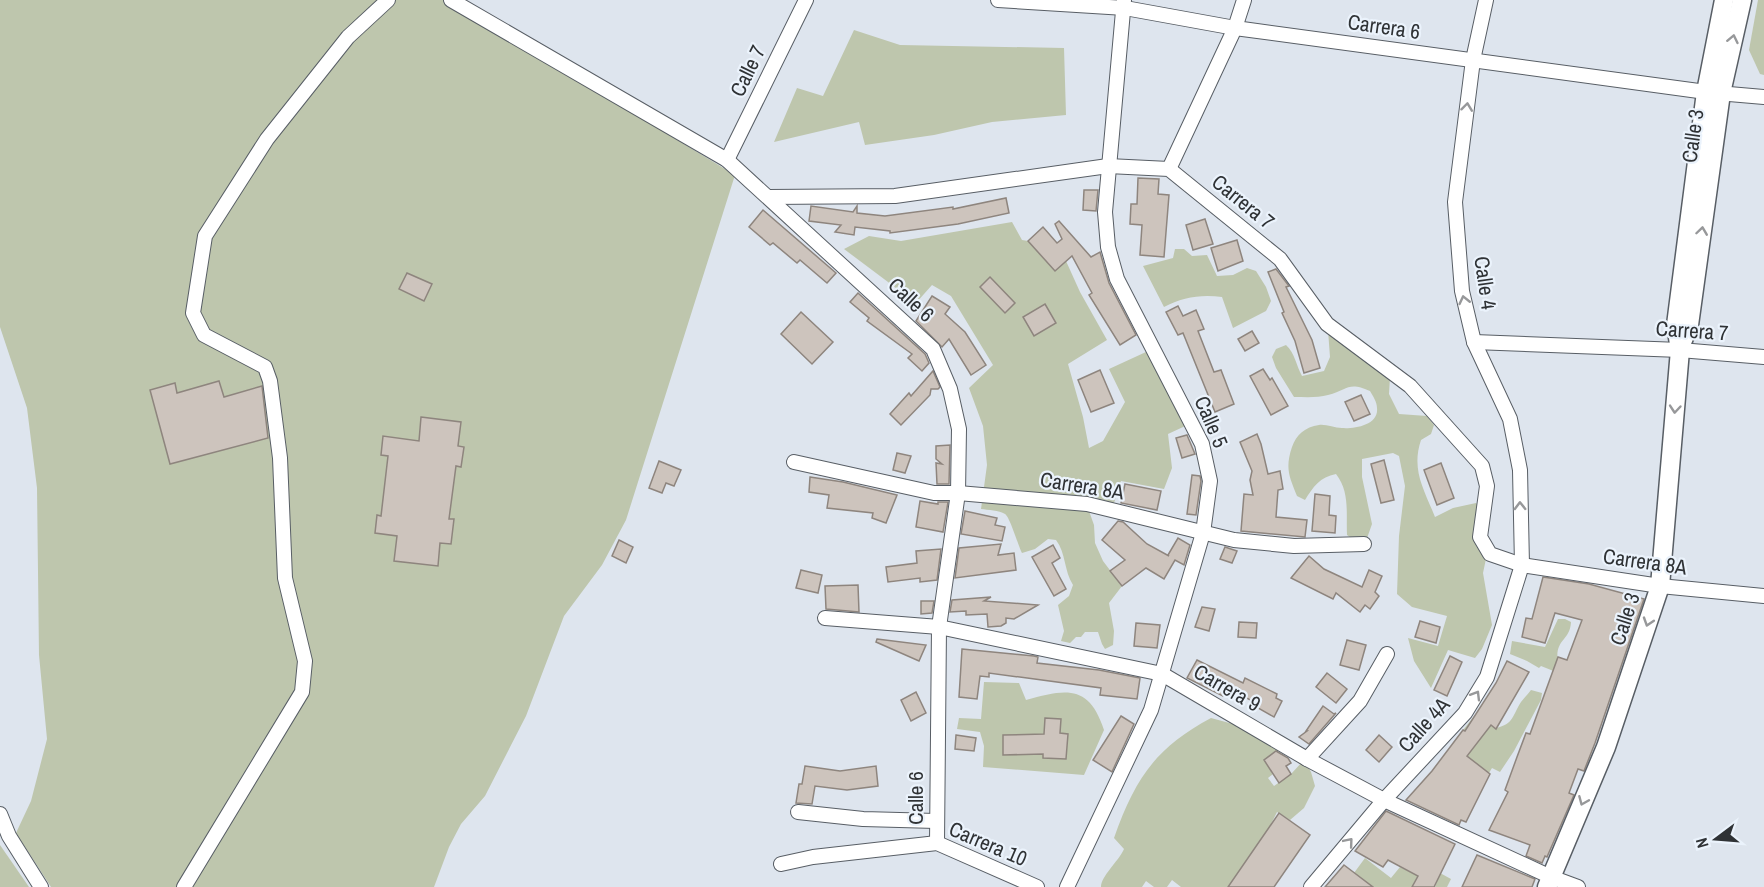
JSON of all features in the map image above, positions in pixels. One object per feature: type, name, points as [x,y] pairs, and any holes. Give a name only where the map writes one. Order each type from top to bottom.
[{"type":"main road","name":"Calle 3","points":[[1549,882],[1606,747],[1660,586],[1680,350],[1689,325],[1724,0]]},
{"type":"main road","name":"Calle 3","points":[[1714,92],[1742,0]]},
{"type":"street","points":[[184,887],[302,692],[306,661],[285,578],[280,458],[270,381],[265,367],[204,335],[193,313],[205,237],[267,139],[348,37],[388,0]]},
{"type":"street","name":"Calle 6","points":[[452,0],[727,160],[933,350],[950,389],[959,429],[958,493],[939,627],[937,843]]},
{"type":"street","name":"Calle 7","points":[[727,160],[806,0]]},
{"type":"street","name":"Carrera 6","points":[[998,0],[1125,4],[1235,28],[1764,97]]},
{"type":"street","points":[[769,197],[895,196],[1108,166],[1169,169],[1235,28],[1244,0]]},
{"type":"street","name":"Calle 4","points":[[1486,0],[1473,60],[1455,202],[1462,291],[1474,342],[1510,419],[1520,470],[1521,565]]},
{"type":"street","name":"Calle 5","points":[[1067,887],[1151,710],[1203,534],[1209,481],[1202,444],[1117,279],[1108,247],[1105,212],[1108,166],[1125,4]]},
{"type":"street","name":"Carrera 7","points":[[1169,169],[1280,260],[1328,324],[1410,386],[1482,466],[1487,486],[1480,537],[1490,554],[1521,565]]},
{"type":"street","name":"Carrera 7","points":[[1474,342],[1680,350],[1764,357]]},
{"type":"street","name":"Carrera 8A","points":[[794,462],[934,493],[1088,504],[1234,540],[1294,546],[1364,544]]},
{"type":"street","name":"Carrera 8A","points":[[1521,565],[1660,586],[1764,596]]},
{"type":"street","name":"Calle 4A","points":[[1311,887],[1384,800],[1466,713],[1487,676],[1521,565]]},
{"type":"street","name":"Carrera 9","points":[[825,618],[939,627],[1162,674],[1307,759],[1384,800],[1549,882],[1578,887]]},
{"type":"street","points":[[1307,759],[1360,700],[1387,654]]},
{"type":"street","points":[[798,812],[863,819],[936,821]]},
{"type":"street","points":[[0,814],[9,836],[41,887]]},
{"type":"street","name":"Carrera 10","points":[[781,864],[813,857],[937,843],[1037,887]]},
{"type":"green space","points":[[0,0],[446,0],[735,175],[626,520],[602,565],[564,616],[526,716],[485,796],[461,824],[449,847],[434,887],[51,887],[16,833],[31,801],[47,739],[39,655],[37,488],[27,408],[0,327]]},
{"type":"green space","points":[[1758,0],[1764,0],[1764,75],[1760,74],[1749,50]]},
{"type":"green space","points":[[854,30],[900,45],[1064,48],[1066,115],[992,122],[934,135],[865,145],[859,122],[774,142],[797,88],[823,96]]},
{"type":"green space","points":[[1012,222],[1022,240],[1028,241],[1055,271],[1066,261],[1080,292],[1107,340],[1068,364],[1089,448],[1103,441],[1125,402],[1109,369],[1159,346],[1196,421],[1168,434],[1172,468],[1164,489],[1121,481],[1114,503],[1095,498],[1089,511],[1094,525],[1095,543],[1103,561],[1122,586],[1109,603],[1114,631],[1113,645],[1105,649],[1098,632],[1085,632],[1070,643],[1061,641],[1064,631],[1058,605],[1069,596],[1073,585],[1056,540],[1048,539],[1035,549],[1022,553],[1007,516],[997,511],[981,509],[987,465],[983,426],[969,388],[993,365],[951,296],[932,285],[916,303],[844,249],[869,236],[901,241]],"holes":[[[1045,304],[1056,323],[1034,336],[1023,317]]]},
{"type":"green space","points":[[1175,249],[1184,249],[1192,256],[1207,255],[1217,276],[1233,275],[1247,268],[1256,271],[1271,301],[1266,311],[1233,328],[1222,297],[1192,297],[1164,307],[1143,266],[1173,258]]},
{"type":"green space","points":[[1328,330],[1390,377],[1389,394],[1399,414],[1427,416],[1434,425],[1431,434],[1421,440],[1417,461],[1420,479],[1435,517],[1453,508],[1476,503],[1486,513],[1487,554],[1483,573],[1492,625],[1482,649],[1475,658],[1448,650],[1431,688],[1414,661],[1408,638],[1438,646],[1447,616],[1412,607],[1397,594],[1399,536],[1405,486],[1399,456],[1393,453],[1362,459],[1362,477],[1372,524],[1366,541],[1356,541],[1347,535],[1345,495],[1336,474],[1318,483],[1305,500],[1297,496],[1290,477],[1288,466],[1290,454],[1302,432],[1319,425],[1342,428],[1359,427],[1370,422],[1377,414],[1375,399],[1370,391],[1363,388],[1348,387],[1324,396],[1294,397],[1276,368],[1272,357],[1276,349],[1286,345],[1302,376],[1324,371],[1330,357]]},
{"type":"green space","points":[[1558,619],[1571,622],[1568,634],[1559,646],[1557,658],[1559,668],[1556,672],[1541,666],[1539,668],[1510,654],[1512,641],[1545,647]]},
{"type":"green space","points":[[984,682],[1019,683],[1026,700],[1064,693],[1083,697],[1098,715],[1104,730],[1084,775],[983,767],[984,746],[980,732],[957,729],[959,718],[981,719]],"holes":[[[1045,719],[1061,719],[1060,733],[1068,734],[1066,759],[1043,758]],[[1003,735],[1028,735],[1003,754]]]},
{"type":"green space","points":[[1531,690],[1542,693],[1541,700],[1500,772],[1492,768],[1489,773],[1467,756],[1478,741],[1463,730],[1475,715],[1496,728],[1506,724],[1512,719]]},
{"type":"green space","points":[[1211,718],[1233,724],[1282,748],[1264,760],[1273,774],[1268,778],[1274,786],[1291,774],[1304,760],[1315,786],[1304,808],[1290,820],[1277,812],[1269,828],[1228,887],[1181,887],[1172,880],[1167,887],[1154,887],[1146,881],[1142,887],[1101,887],[1104,878],[1124,849],[1114,838],[1139,782],[1149,767],[1175,741]]},
{"type":"green space","points":[[0,845],[29,887],[0,887]]},
{"type":"green space","points":[[1365,858],[1391,878],[1400,867],[1418,876],[1413,884],[1418,887],[1373,887],[1354,873]]},
{"type":"green space","points":[[1440,873],[1451,879],[1447,887],[1435,887]]},
{"type":"building","points":[[1138,178],[1159,179],[1158,194],[1169,195],[1164,257],[1140,255],[1142,225],[1130,224],[1131,204],[1137,204]]},
{"type":"building","points":[[1084,190],[1098,190],[1096,211],[1083,210]]},
{"type":"building","points":[[1006,198],[1009,213],[958,224],[890,233],[890,231],[855,227],[854,235],[835,232],[841,225],[809,221],[811,206],[853,212],[857,206],[857,213],[885,216],[953,207],[953,209]]},
{"type":"building","points":[[763,210],[836,273],[827,283],[800,260],[797,263],[749,227]]},
{"type":"building","points":[[1205,219],[1213,244],[1193,250],[1186,225]]},
{"type":"building","points":[[1059,221],[1091,257],[1100,252],[1109,283],[1136,335],[1120,345],[1089,295],[1092,293],[1072,256],[1055,271],[1028,241],[1043,227],[1057,243],[1062,239],[1055,224]]},
{"type":"building","points":[[1237,240],[1243,261],[1218,271],[1211,248]]},
{"type":"building","points":[[1276,269],[1289,286],[1286,287],[1312,340],[1320,368],[1304,373],[1295,341],[1282,313],[1284,312],[1268,272]]},
{"type":"building","points":[[407,273],[432,284],[424,301],[399,289]]},
{"type":"building","points":[[990,277],[1015,303],[1005,313],[980,287]]},
{"type":"building","points":[[858,293],[925,354],[929,363],[922,371],[908,358],[912,354],[867,321],[869,318],[850,302]]},
{"type":"building","points":[[932,296],[950,307],[945,314],[965,332],[986,365],[971,375],[949,339],[942,347],[916,321]]},
{"type":"building","points":[[1045,304],[1056,323],[1034,336],[1023,317]]},
{"type":"building","points":[[1178,306],[1183,316],[1196,310],[1204,329],[1198,331],[1214,372],[1221,370],[1234,404],[1215,412],[1183,333],[1178,335],[1166,312]]},
{"type":"building","points":[[801,312],[833,342],[812,364],[781,334]]},
{"type":"building","points":[[1252,331],[1259,343],[1245,351],[1238,339]]},
{"type":"building","points":[[1263,369],[1270,380],[1272,378],[1288,406],[1271,415],[1250,376]]},
{"type":"building","points":[[1100,370],[1114,403],[1091,412],[1078,380]]},
{"type":"building","points":[[933,371],[940,387],[931,389],[930,395],[901,425],[890,414],[909,393],[911,396]]},
{"type":"building","points":[[219,381],[224,397],[262,386],[268,438],[170,464],[150,390],[175,383],[177,393]]},
{"type":"building","points":[[1361,395],[1370,414],[1354,421],[1345,402]]},
{"type":"building","points":[[421,417],[461,422],[458,446],[464,447],[461,467],[456,466],[449,519],[454,519],[451,544],[440,543],[438,566],[394,561],[397,536],[375,533],[377,515],[381,516],[388,456],[381,455],[383,436],[419,441]]},
{"type":"building","points":[[1257,434],[1268,474],[1280,471],[1283,489],[1278,490],[1276,517],[1307,520],[1305,537],[1241,531],[1244,494],[1253,495],[1250,480],[1252,471],[1240,442]]},
{"type":"building","points":[[1187,435],[1195,454],[1182,458],[1176,438]]},
{"type":"building","points":[[950,445],[949,484],[937,484],[936,463],[942,464],[936,459],[936,446]]},
{"type":"building","points":[[897,453],[911,456],[905,473],[893,470]]},
{"type":"building","points":[[1384,460],[1394,500],[1381,503],[1371,464]]},
{"type":"building","points":[[659,461],[681,470],[674,486],[666,483],[662,493],[649,488]]},
{"type":"building","points":[[1441,463],[1454,498],[1437,505],[1424,470]]},
{"type":"building","points":[[1192,475],[1200,476],[1201,481],[1196,515],[1187,514]]},
{"type":"building","points":[[810,477],[897,495],[886,523],[872,518],[873,513],[827,508],[829,495],[809,492]]},
{"type":"building","points":[[1125,484],[1161,491],[1157,510],[1121,503]]},
{"type":"building","points":[[1315,494],[1330,496],[1329,515],[1336,516],[1335,533],[1312,531]]},
{"type":"building","points":[[920,501],[938,504],[938,502],[948,502],[943,532],[916,527]]},
{"type":"building","points":[[965,511],[997,518],[995,525],[1005,527],[1002,541],[961,534]]},
{"type":"building","points":[[1118,521],[1123,522],[1147,544],[1169,556],[1178,538],[1190,545],[1184,565],[1175,560],[1164,579],[1146,568],[1122,586],[1110,571],[1125,560],[1102,540]]},
{"type":"building","points":[[619,540],[633,547],[626,563],[612,556]]},
{"type":"building","points":[[1001,544],[998,555],[1014,553],[1016,570],[955,578],[959,548]]},
{"type":"building","points":[[1053,545],[1060,558],[1052,563],[1066,589],[1054,596],[1032,557]]},
{"type":"building","points":[[1225,547],[1237,551],[1232,563],[1220,559]]},
{"type":"building","points":[[941,549],[937,580],[920,582],[920,578],[888,582],[886,567],[917,563],[916,551]]},
{"type":"building","points":[[1309,556],[1324,569],[1362,587],[1369,570],[1382,576],[1375,592],[1379,596],[1370,609],[1365,605],[1360,612],[1336,593],[1333,599],[1291,578]]},
{"type":"building","points":[[801,570],[822,575],[818,593],[796,588]]},
{"type":"building","points":[[1543,577],[1589,584],[1644,599],[1595,743],[1584,771],[1578,769],[1569,793],[1574,795],[1547,857],[1545,856],[1542,863],[1526,856],[1530,845],[1489,830],[1508,792],[1505,790],[1517,757],[1526,733],[1530,734],[1558,657],[1567,660],[1582,620],[1555,613],[1545,643],[1522,637],[1526,618],[1532,619]]},
{"type":"building","points":[[858,585],[859,612],[826,609],[825,586]]},
{"type":"building","points":[[991,597],[984,601],[1038,605],[1014,619],[1006,618],[1006,623],[1001,626],[988,627],[987,614],[966,615],[966,611],[950,612],[952,600]]},
{"type":"building","points":[[921,601],[934,601],[932,613],[921,614]]},
{"type":"building","points":[[1202,607],[1215,609],[1209,631],[1195,627]]},
{"type":"building","points":[[1420,621],[1440,627],[1436,643],[1415,637]]},
{"type":"building","points":[[1239,622],[1257,623],[1256,638],[1238,637]]},
{"type":"building","points":[[1136,623],[1160,625],[1157,648],[1134,646]]},
{"type":"building","points":[[877,639],[926,645],[919,661],[876,642]]},
{"type":"building","points":[[1347,640],[1366,645],[1359,670],[1340,665]]},
{"type":"building","points":[[962,649],[1034,656],[1038,657],[1037,663],[1099,670],[1140,678],[1137,699],[1100,695],[1101,688],[989,673],[989,677],[980,676],[977,699],[959,697]]},
{"type":"building","points":[[1450,656],[1462,662],[1447,696],[1434,690]]},
{"type":"building","points":[[1197,660],[1243,683],[1245,678],[1277,694],[1276,698],[1282,701],[1274,717],[1238,693],[1240,688],[1235,693],[1227,689],[1223,696],[1187,678]]},
{"type":"building","points":[[1507,661],[1529,672],[1496,729],[1491,725],[1467,756],[1490,774],[1466,822],[1461,820],[1459,825],[1406,800],[1432,771],[1463,730],[1465,731],[1496,683]]},
{"type":"building","points":[[1327,673],[1347,689],[1336,703],[1316,687]]},
{"type":"building","points":[[916,692],[926,713],[911,721],[901,700]]},
{"type":"building","points":[[1323,706],[1334,714],[1336,713],[1309,744],[1299,737],[1307,731]]},
{"type":"building","points":[[1121,716],[1134,724],[1112,772],[1093,760]]},
{"type":"building","points":[[1045,718],[1061,719],[1060,733],[1068,734],[1066,759],[1043,758],[1043,754],[1003,755],[1003,735],[1044,734]]},
{"type":"building","points":[[956,735],[976,738],[974,751],[955,749]]},
{"type":"building","points":[[1379,735],[1392,747],[1379,762],[1366,750]]},
{"type":"building","points":[[1276,751],[1288,758],[1291,763],[1286,766],[1291,774],[1279,783],[1264,760]]},
{"type":"building","points":[[805,766],[840,771],[876,766],[878,786],[847,790],[815,786],[812,804],[796,803]]},
{"type":"building","points":[[1386,811],[1455,844],[1434,887],[1412,887],[1418,876],[1388,860],[1383,867],[1355,851]]},
{"type":"building","points":[[1279,813],[1310,835],[1274,887],[1228,887]]},
{"type":"building","points":[[1477,855],[1535,879],[1532,887],[1462,887]]},
{"type":"building","points":[[1344,865],[1373,887],[1325,887]]}]
